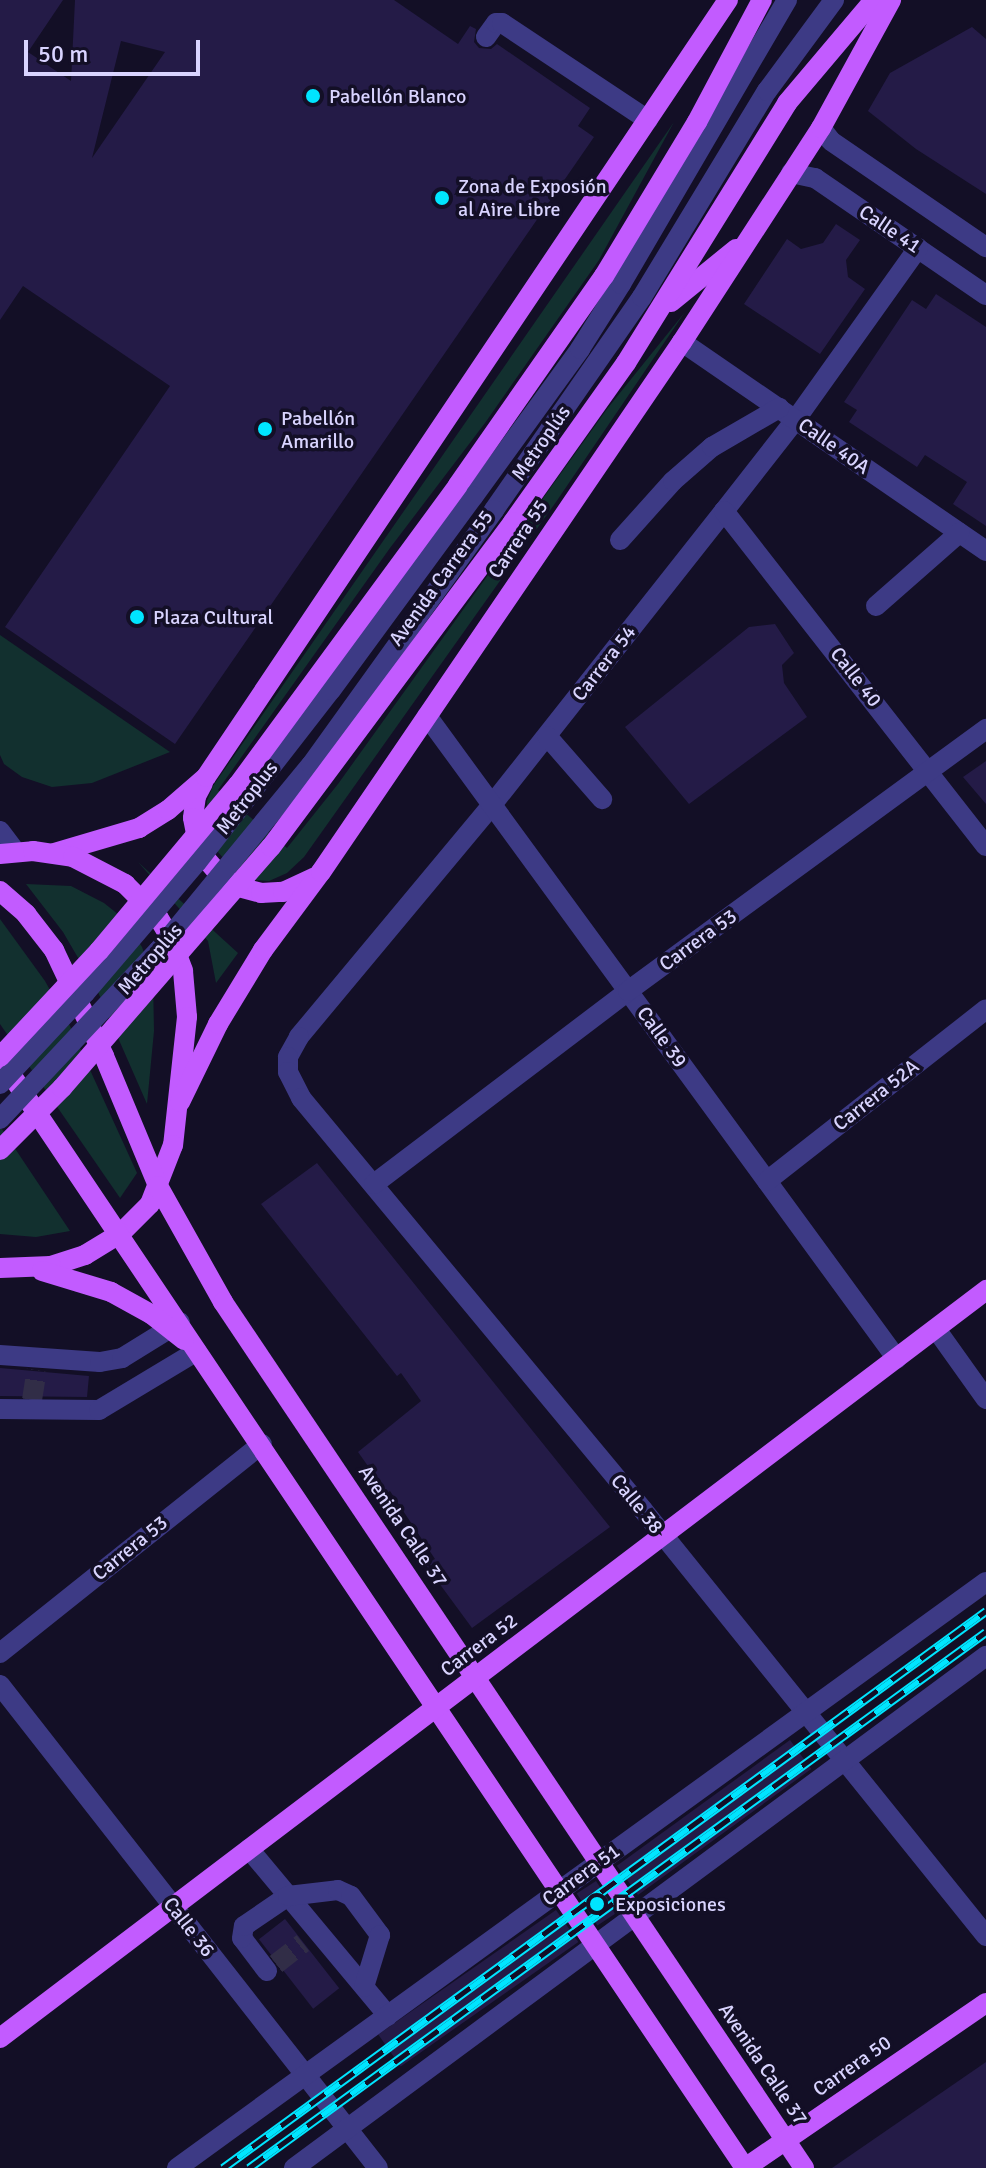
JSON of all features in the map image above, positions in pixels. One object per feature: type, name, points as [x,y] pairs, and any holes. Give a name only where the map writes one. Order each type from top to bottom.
[{"type":"main road","name":"Avenida Carrera 55","points":[[0,1057],[99,951],[238,785],[465,491],[604,276],[697,122],[762,0]]},
{"type":"main road","name":"Avenida Carrera 55","points":[[0,1150],[62,1088],[271,847],[513,522],[658,312],[787,103],[874,0]]},
{"type":"main road","name":"Carrera 55","points":[[180,1102],[239,987],[321,872],[682,342],[821,128],[891,0]]},
{"type":"main road","points":[[321,872],[303,885],[283,892],[261,893],[239,887],[220,875],[201,849],[193,818],[196,796],[726,1]]},
{"type":"main road","points":[[658,312],[750,237]]},
{"type":"main road","points":[[54,853],[139,828],[168,810],[206,777]]},
{"type":"main road","points":[[0,1268],[30,1268],[70,1261],[121,1233],[150,1204],[173,1145],[180,1102],[187,995],[183,971],[171,939],[158,917],[125,884],[87,862],[54,853],[8,853]]},
{"type":"main road","name":"Avenida Calle 37","points":[[0,891],[26,914],[54,950],[110,1068],[158,1186],[223,1302],[804,2168]]},
{"type":"main road","points":[[0,1057],[121,1233],[175,1324],[262,1444],[434,1709],[745,2168]]},
{"type":"main road","points":[[30,1268],[111,1292],[175,1324]]},
{"type":"main road","name":"Carrera 52","points":[[0,2038],[986,1290]]},
{"type":"main road","name":"Carrera 50","points":[[745,2168],[986,2003]]},
{"type":"street","name":"Metroplús","points":[[465,491],[580,349],[787,0]]},
{"type":"street","name":"Metroplús","points":[[0,1119],[158,951],[341,724],[642,297],[767,91],[834,0]]},
{"type":"street","points":[[493,29],[648,120]]},
{"type":"street","name":"Calle 41","points":[[821,128],[831,141],[986,247]]},
{"type":"street","name":"Calle 41","points":[[791,173],[815,178],[986,295]]},
{"type":"street","name":"Carrera 54","points":[[288,1072],[293,1046],[313,1019],[492,805],[724,511],[787,413],[918,248]]},
{"type":"street","name":"Calle 40A","points":[[682,342],[986,551]]},
{"type":"street","points":[[620,540],[673,481],[712,447],[787,413]]},
{"type":"street","name":"Metroplus","points":[[0,1084],[85,993],[197,862],[331,690],[465,491]]},
{"type":"street","name":"Calle 40","points":[[724,511],[931,771],[986,846]]},
{"type":"street","points":[[876,606],[959,533]]},
{"type":"street","name":"Calle 39","points":[[427,716],[897,1359]]},
{"type":"street","name":"Carrera 53","points":[[374,1184],[628,991],[986,729]]},
{"type":"street","points":[[547,736],[602,799]]},
{"type":"street","points":[[0,831],[8,853]]},
{"type":"street","name":"Carrera 52A","points":[[767,1181],[986,1009]]},
{"type":"street","name":"Calle 38","points":[[288,1072],[301,1098],[664,1537],[986,1936]]},
{"type":"street","points":[[0,1355],[38,1364],[100,1362],[122,1358],[175,1324]]},
{"type":"street","points":[[936,1329],[986,1399]]},
{"type":"street","points":[[0,1409],[31,1406],[99,1410],[197,1351]]},
{"type":"street","name":"Carrera 53","points":[[0,1653],[262,1444]]},
{"type":"street","name":"Carrera 51","points":[[177,2168],[986,1582]]},
{"type":"street","points":[[294,2168],[986,1656]]},
{"type":"street","name":"Calle 36","points":[[0,1685],[378,2168]]},
{"type":"street","points":[[249,1849],[288,1896],[311,1938],[364,1987],[388,2016]]},
{"type":"street","points":[[240,1991],[271,1967],[240,1931],[288,1896],[345,1892],[370,1919],[381,1939],[364,1987]]},
{"type":"green space","points":[[674,122],[599,260],[485,423],[390,548],[218,790],[287,848],[338,784],[607,409],[685,312],[556,502],[304,857],[287,873],[269,881],[253,880],[233,869],[217,851],[206,823],[207,801],[213,786]]},
{"type":"green space","points":[[0,635],[170,752],[92,783],[52,787],[22,777],[4,764],[0,755]]},
{"type":"green space","points":[[138,862],[238,953],[216,983],[208,941]]},
{"type":"green space","points":[[26,884],[71,886],[104,903],[124,919],[142,947],[153,978],[154,1031],[147,1104],[98,992],[63,932]]},
{"type":"green space","points":[[0,919],[45,981],[70,1026],[137,1173],[120,1198],[0,1024]]},
{"type":"green space","points":[[0,1126],[70,1231],[36,1237],[0,1234]]},
{"type":"building","points":[[0,0],[63,0],[28,52],[71,81],[75,0],[394,0],[458,44],[470,26],[476,29],[474,42],[479,48],[491,49],[497,44],[590,108],[578,126],[594,137],[175,744],[5,627],[170,386],[23,286],[0,320]],"holes":[[[121,41],[165,52],[92,158]]]},
{"type":"building","points":[[972,27],[986,39],[986,194],[916,149],[868,111],[890,73]]},
{"type":"building","points":[[836,224],[860,240],[846,260],[848,277],[865,289],[820,354],[744,304],[787,239],[801,249],[823,243]]},
{"type":"building","points":[[936,294],[986,327],[986,526],[953,504],[967,482],[925,455],[917,467],[849,422],[857,410],[844,402],[912,300],[926,309]]},
{"type":"building","points":[[775,624],[794,653],[782,665],[784,683],[807,717],[689,804],[625,727],[749,627]]},
{"type":"building","points":[[986,761],[986,804],[963,777]]},
{"type":"building","points":[[317,1163],[610,1527],[472,1628],[425,1564],[435,1559],[390,1491],[387,1493],[358,1452],[421,1401],[401,1373],[397,1376],[261,1204]]},
{"type":"building","points":[[0,1368],[89,1376],[87,1397],[0,1396]]},
{"type":"building","points":[[790,1740],[811,1769],[638,1895],[617,1866]]},
{"type":"building","points":[[596,1881],[617,1913],[597,1925],[577,1894]]},
{"type":"building","points":[[556,1910],[578,1942],[401,2066],[378,2034]]},
{"type":"building","points":[[285,1919],[339,1988],[313,2009],[259,1939]]},
{"type":"building","points":[[986,2062],[986,2168],[832,2168]]},
{"type":"tunnel","points":[[32,1400],[37,1370]]},
{"type":"tunnel","points":[[276,1964],[303,1943]]},
{"type":"railway","points":[[223,2168],[986,1611]]},
{"type":"railway","points":[[249,2168],[986,1632]]},
{"type":"place","name":"Pabellón Blanco","points":[[313,96]]},
{"type":"place","name":"Zona de Exposión al Aire Libre","points":[[442,198]]},
{"type":"place","name":"Pabellón Amarillo","points":[[265,429]]},
{"type":"place","name":"Plaza Cultural","points":[[137,617]]},
{"type":"place","name":"Exposiciones","points":[[597,1904]]}]
